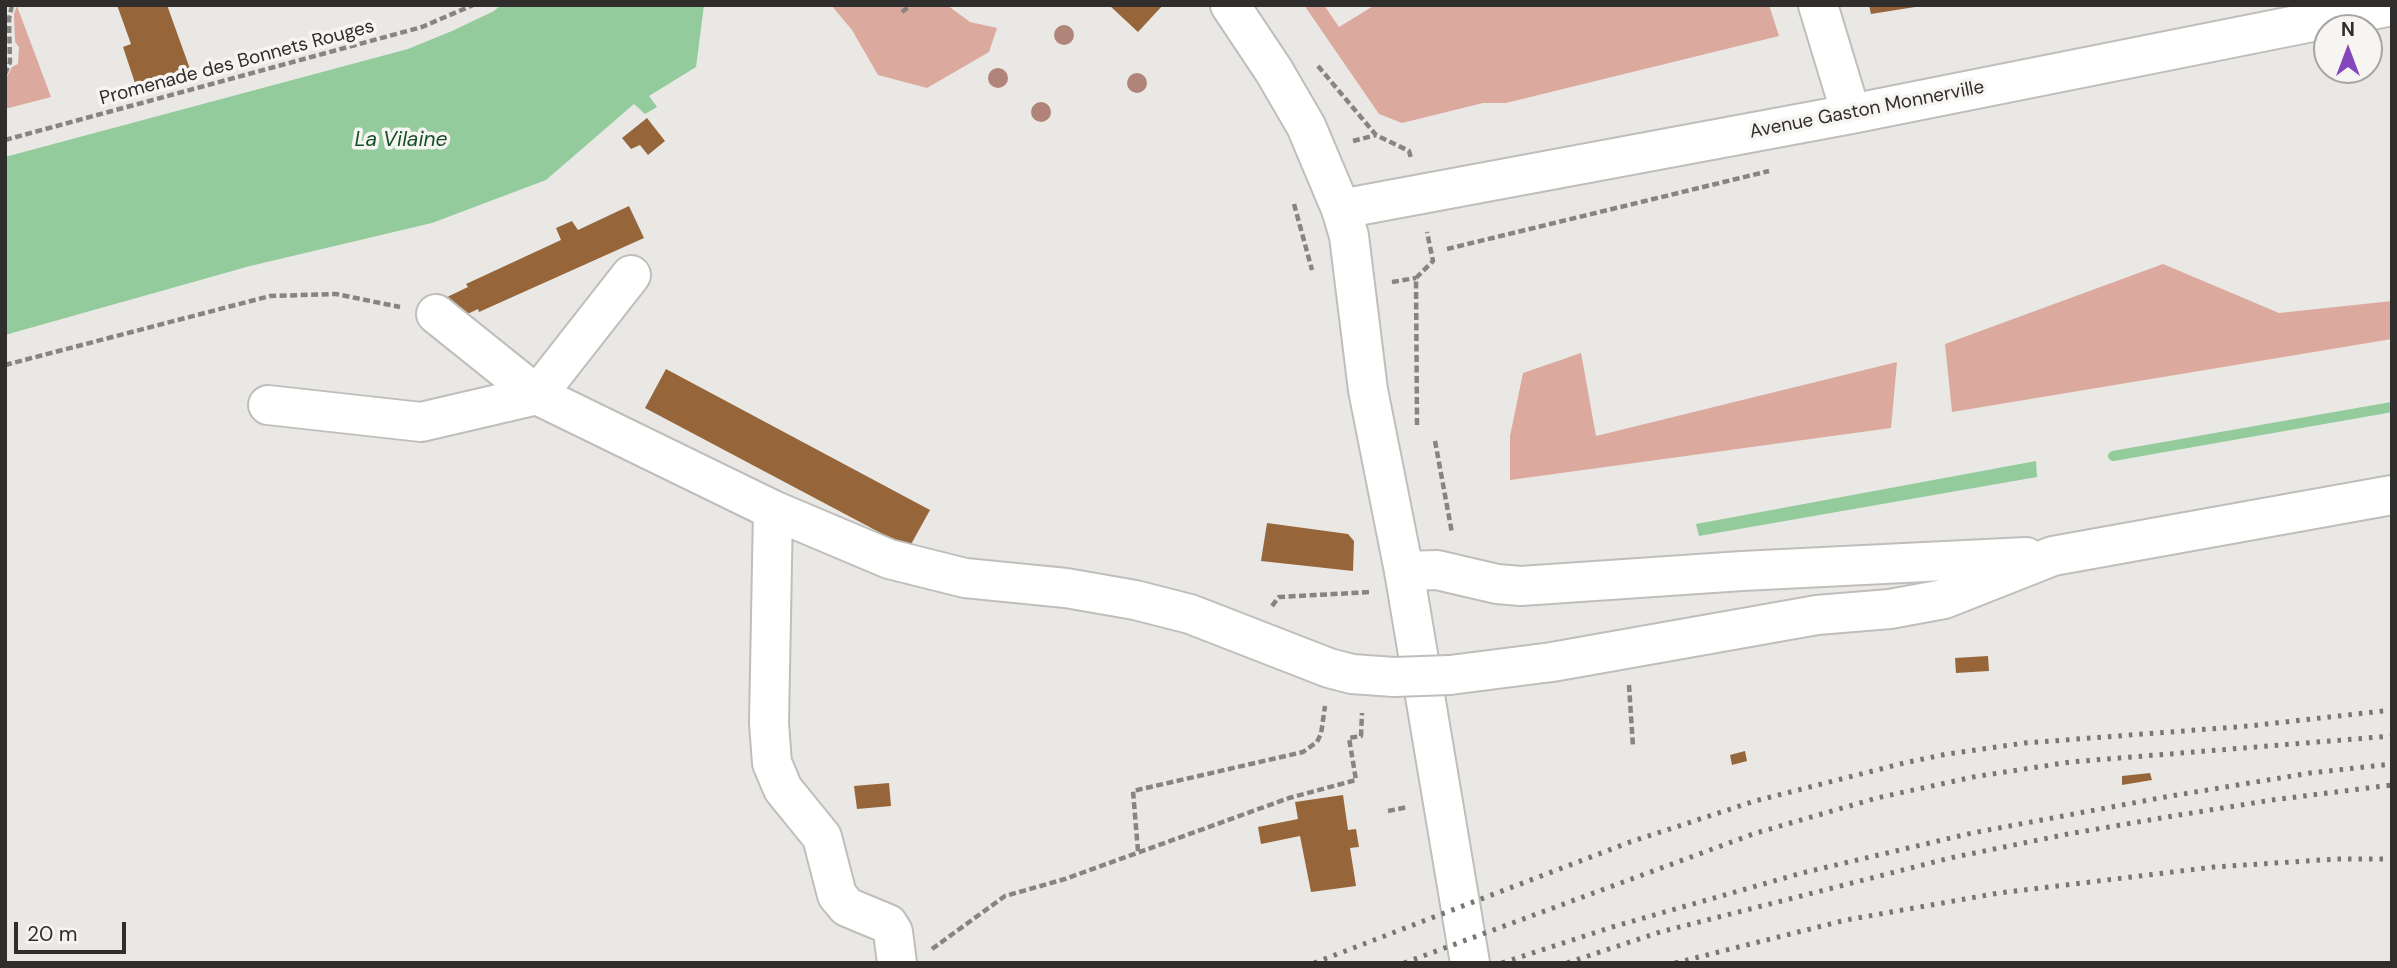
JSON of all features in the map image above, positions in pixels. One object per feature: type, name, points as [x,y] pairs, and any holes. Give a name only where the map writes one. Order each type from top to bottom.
[{"type":"street","points":[[1230,5],[1274,71],[1306,126],[1341,209],[1349,236],[1368,390],[1420,571],[1470,963]]},
{"type":"street","points":[[1818,5],[1851,114]]},
{"type":"street","name":"Avenue Gaston Monnerville","points":[[1341,209],[1851,114],[2392,6]]},
{"type":"street","points":[[268,405],[421,422],[537,395],[631,275]]},
{"type":"street","points":[[436,314],[537,395],[773,510],[889,559],[965,578],[1066,588],[1135,600],[1190,614],[1340,671],[1394,677],[1450,675],[1552,662],[1817,615],[1890,609],[1944,599],[2053,556]]},
{"type":"street","points":[[1420,571],[1521,586],[1742,571],[2053,556],[2392,495]]},
{"type":"street","points":[[773,510],[769,723],[772,763],[783,789],[822,837],[837,895],[847,907],[888,924],[910,959]]},
{"type":"path","points":[[5,74],[10,62],[9,19],[12,5]]},
{"type":"path","name":"Promenade des Bonnets Rouges","points":[[5,140],[422,27],[473,5]]},
{"type":"path","points":[[902,12],[911,5]]},
{"type":"path","points":[[1317,64],[1376,135],[1409,151],[1433,261],[1416,278],[1417,433]]},
{"type":"path","points":[[1292,196],[1315,282]]},
{"type":"path","points":[[5,365],[270,296],[335,294],[436,314]]},
{"type":"path","points":[[1420,571],[1454,548],[1435,441]]},
{"type":"path","points":[[1274,602],[1279,597],[1362,592]]},
{"type":"path","points":[[910,959],[1005,896],[1065,879],[1289,798],[1356,779],[1349,738],[1362,736],[1364,696],[1355,697],[1340,671]]},
{"type":"path","points":[[1138,851],[1133,791],[1311,748],[1321,734],[1340,671]]},
{"type":"path","points":[[1388,811],[1409,807]]},
{"type":"shaded area","points":[[831,5],[947,5],[970,22],[997,28],[989,52],[927,88],[878,75],[852,30]]},
{"type":"shaded area","points":[[1304,5],[1324,5],[1339,27],[1375,5],[1769,5],[1779,36],[1506,103],[1483,103],[1402,123],[1379,114]]},
{"type":"shaded area","points":[[17,6],[51,97],[5,109],[5,80],[12,67],[18,64],[19,47],[15,42],[14,14]]},
{"type":"shaded area","points":[[2163,264],[2279,313],[2392,301],[2392,339],[1952,412],[1945,344]]},
{"type":"shaded area","points":[[1581,353],[1596,436],[1897,362],[1891,428],[1510,480],[1510,436],[1523,373]]},
{"type":"water","name":"La Vilaine","points":[[501,5],[704,5],[696,67],[649,96],[657,107],[645,114],[634,104],[546,180],[432,223],[250,266],[5,335],[5,157],[408,49],[452,31]]},
{"type":"water","points":[[2036,461],[2037,477],[1699,536],[1696,524]]},
{"type":"building","points":[[117,5],[167,5],[190,69],[135,83],[123,47],[131,44]]},
{"type":"building","points":[[1109,5],[1163,5],[1138,32]]},
{"type":"building","points":[[1869,5],[1915,5],[1915,7],[1871,14]]},
{"type":"building","points":[[647,118],[665,141],[648,155],[640,145],[631,149],[622,138]]},
{"type":"building","points":[[629,206],[644,238],[479,312],[478,309],[455,320],[445,298],[468,287],[466,284],[561,240],[556,228],[572,221],[578,230]]},
{"type":"building","points":[[666,369],[930,510],[909,548],[645,408]]},
{"type":"building","points":[[1267,523],[1348,534],[1354,541],[1353,571],[1261,561]]},
{"type":"building","points":[[1988,656],[1989,671],[1956,673],[1955,658]]},
{"type":"building","points":[[1745,751],[1747,761],[1732,765],[1730,755]]},
{"type":"building","points":[[2150,773],[2152,780],[2122,785],[2122,776]]},
{"type":"building","points":[[889,783],[891,806],[857,809],[854,786]]},
{"type":"building","points":[[1343,795],[1348,830],[1356,829],[1359,847],[1350,848],[1356,886],[1311,892],[1300,836],[1261,844],[1258,827],[1298,819],[1295,802]]},
{"type":"waterway","points":[[2113,456],[2392,407]]},
{"type":"railway","points":[[1314,963],[1630,842],[1755,801],[1904,763],[2025,743],[2249,726],[2392,710]]},
{"type":"railway","points":[[1404,963],[1756,833],[1877,798],[1973,777],[2070,762],[2392,736]]},
{"type":"railway","points":[[1502,963],[1612,927],[1802,873],[1972,833],[2310,773],[2392,764]]},
{"type":"railway","points":[[1567,963],[1660,932],[1950,858],[2173,816],[2392,785]]},
{"type":"railway","points":[[1675,963],[1846,920],[1999,893],[2214,867],[2337,859],[2392,859]]}]
